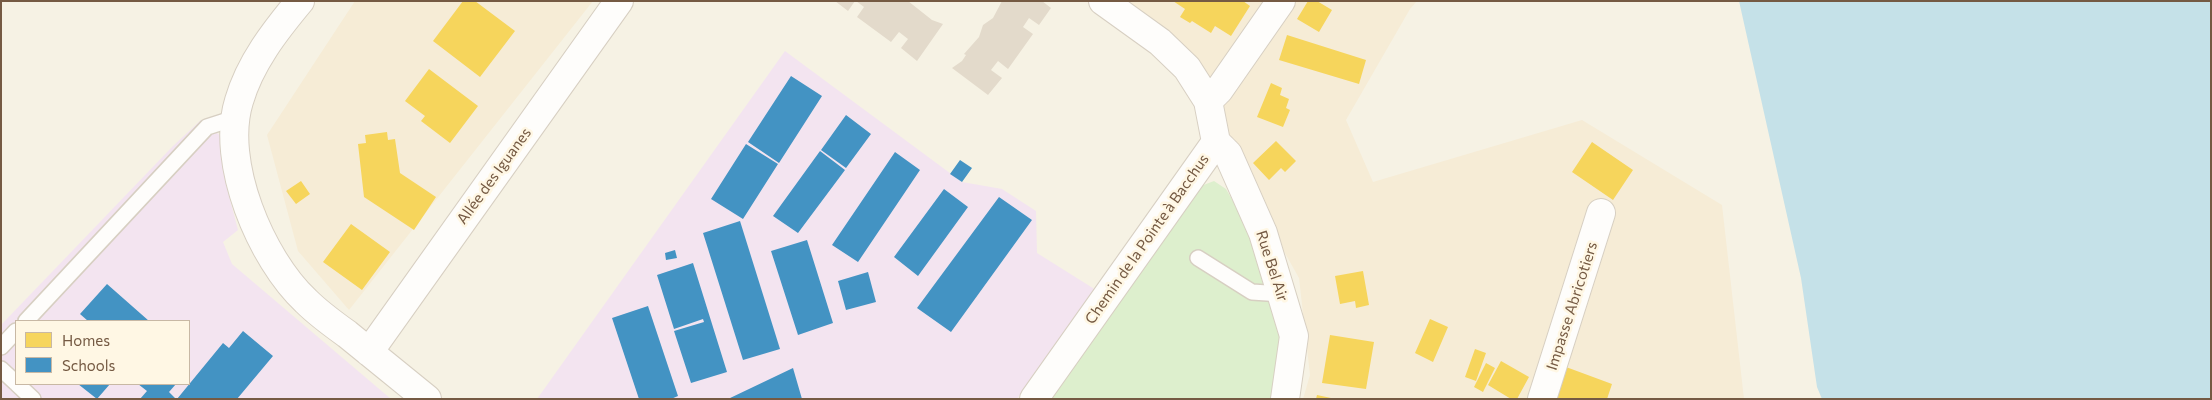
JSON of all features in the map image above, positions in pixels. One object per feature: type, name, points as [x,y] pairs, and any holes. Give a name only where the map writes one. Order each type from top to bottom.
[{"type":"street","points":[[300,1],[256,59],[239,100],[235,118],[235,149],[246,206],[277,268],[305,301],[427,399]]},
{"type":"street","name":"Allée des Iguanes","points":[[369,352],[619,1]]},
{"type":"street","points":[[1103,1],[1160,42],[1187,68],[1208,101],[1219,90],[1282,1]]},
{"type":"street","name":"Chemin de la Pointe à Bacchus","points":[[1034,399],[1216,142],[1208,101]]},
{"type":"street","name":"Rue Bel Air","points":[[1216,142],[1228,154],[1263,233],[1294,336],[1286,399]]},
{"type":"street","name":"Impasse Abricotiers","points":[[1542,399],[1601,213]]},
{"type":"lane","points":[[27,320],[207,127],[235,118]]},
{"type":"lane","points":[[1198,258],[1252,292],[1282,294]]},
{"type":"lane","points":[[1,347],[15,332]]},
{"type":"lane","points":[[1,369],[15,381]]},
{"type":"lane","points":[[19,385],[34,399]]},
{"type":"shaded area","points":[[355,1],[593,1],[349,310],[298,251],[267,135]]},
{"type":"shaded area","points":[[1107,1],[1417,1],[1410,9],[1346,120],[1373,182],[1582,120],[1722,205],[1744,399],[1303,399],[1310,375],[1299,278],[1232,159],[1207,84]]},
{"type":"shaded area","points":[[785,51],[962,182],[1002,189],[1036,211],[1037,253],[1096,290],[1017,399],[537,399]]},
{"type":"shaded area","points":[[201,120],[222,137],[227,188],[238,230],[223,242],[232,264],[391,399],[1,399],[1,325],[173,146]]},
{"type":"green space","points":[[1214,181],[1226,189],[1252,234],[1285,351],[1280,399],[1047,399],[1201,186]]},
{"type":"water","points":[[1739,1],[2211,1],[2211,399],[1822,399],[1817,387],[1801,278]]},
{"type":"building: Homes","points":[[463,1],[475,1],[515,31],[480,77],[433,41]]},
{"type":"building: Homes","points":[[1173,1],[1243,1],[1250,6],[1231,36],[1215,26],[1211,33],[1192,21],[1190,23],[1180,17],[1185,9]]},
{"type":"building: Homes","points":[[1308,1],[1317,1],[1332,10],[1319,32],[1297,19]]},
{"type":"building: Homes","points":[[1287,35],[1366,60],[1359,84],[1279,60]]},
{"type":"building: Homes","points":[[429,69],[478,106],[450,143],[421,121],[425,116],[405,101]]},
{"type":"building: Homes","points":[[1271,83],[1282,88],[1280,95],[1289,99],[1286,108],[1290,110],[1283,127],[1257,117]]},
{"type":"building: Homes","points":[[387,132],[388,140],[395,139],[400,173],[436,197],[414,230],[364,197],[358,144],[366,143],[365,135]]},
{"type":"building: Homes","points":[[1276,141],[1296,161],[1285,172],[1281,168],[1269,180],[1253,163]]},
{"type":"building: Homes","points":[[1592,142],[1633,170],[1613,200],[1572,172]]},
{"type":"building: Homes","points":[[301,181],[310,194],[296,204],[286,191]]},
{"type":"building: Homes","points":[[351,224],[390,252],[362,290],[323,262]]},
{"type":"building: Homes","points":[[1363,271],[1369,305],[1356,308],[1355,301],[1340,304],[1335,276]]},
{"type":"building: Homes","points":[[1430,319],[1448,327],[1433,362],[1415,353]]},
{"type":"building: Homes","points":[[1330,335],[1374,342],[1366,389],[1322,383]]},
{"type":"building: Homes","points":[[1475,349],[1486,353],[1476,381],[1465,377]]},
{"type":"building: Homes","points":[[1501,361],[1529,377],[1517,399],[1511,399],[1488,385]]},
{"type":"building: Homes","points":[[1486,363],[1495,368],[1483,392],[1474,387]]},
{"type":"building: Homes","points":[[1566,367],[1612,384],[1607,399],[1555,399]]},
{"type":"building: Homes","points":[[1317,395],[1331,398],[1331,399],[1316,399]]},
{"type":"building: Schools","points":[[791,76],[822,96],[779,163],[748,142]]},
{"type":"building: Schools","points":[[846,115],[871,134],[846,168],[821,150]]},
{"type":"building: Schools","points":[[746,144],[778,164],[743,219],[711,199]]},
{"type":"building: Schools","points":[[820,151],[845,170],[798,233],[773,216]]},
{"type":"building: Schools","points":[[895,152],[920,170],[858,262],[832,245]]},
{"type":"building: Schools","points":[[960,160],[972,168],[962,182],[950,174]]},
{"type":"building: Schools","points":[[944,189],[968,207],[918,276],[894,257]]},
{"type":"building: Schools","points":[[999,197],[1032,220],[951,332],[917,308]]},
{"type":"building: Schools","points":[[740,221],[780,349],[743,360],[703,233]]},
{"type":"building: Schools","points":[[807,240],[833,323],[798,335],[771,251]]},
{"type":"building: Schools","points":[[675,250],[677,258],[666,260],[665,253]]},
{"type":"building: Schools","points":[[693,263],[727,372],[691,383],[674,331],[704,322],[703,319],[674,329],[657,275]]},
{"type":"building: Schools","points":[[868,272],[876,302],[846,310],[838,281]]},
{"type":"building: Schools","points":[[107,284],[148,320],[87,320],[80,314]]},
{"type":"building: Schools","points":[[648,306],[678,396],[671,399],[639,399],[612,318]]},
{"type":"building: Schools","points":[[243,331],[273,356],[237,399],[177,399],[223,343],[229,348]]},
{"type":"building: Schools","points":[[793,368],[802,399],[728,399]]},
{"type":"building: Schools","points":[[79,385],[109,385],[97,399]]},
{"type":"building: Schools","points":[[139,385],[175,385],[169,392],[176,399],[140,399],[147,391]]},
{"type":"building: Other","points":[[835,1],[855,1],[848,11]]},
{"type":"building: Other","points":[[856,1],[908,1],[932,20],[943,24],[917,61],[901,48],[908,39],[899,32],[891,42],[857,17],[864,7]]},
{"type":"building: Other","points":[[1002,1],[1042,1],[1051,8],[1039,25],[1029,18],[1023,27],[1033,34],[1008,69],[998,61],[991,70],[1002,78],[988,95],[952,68],[962,61],[966,55],[964,54],[979,37],[983,25],[993,18]]}]
